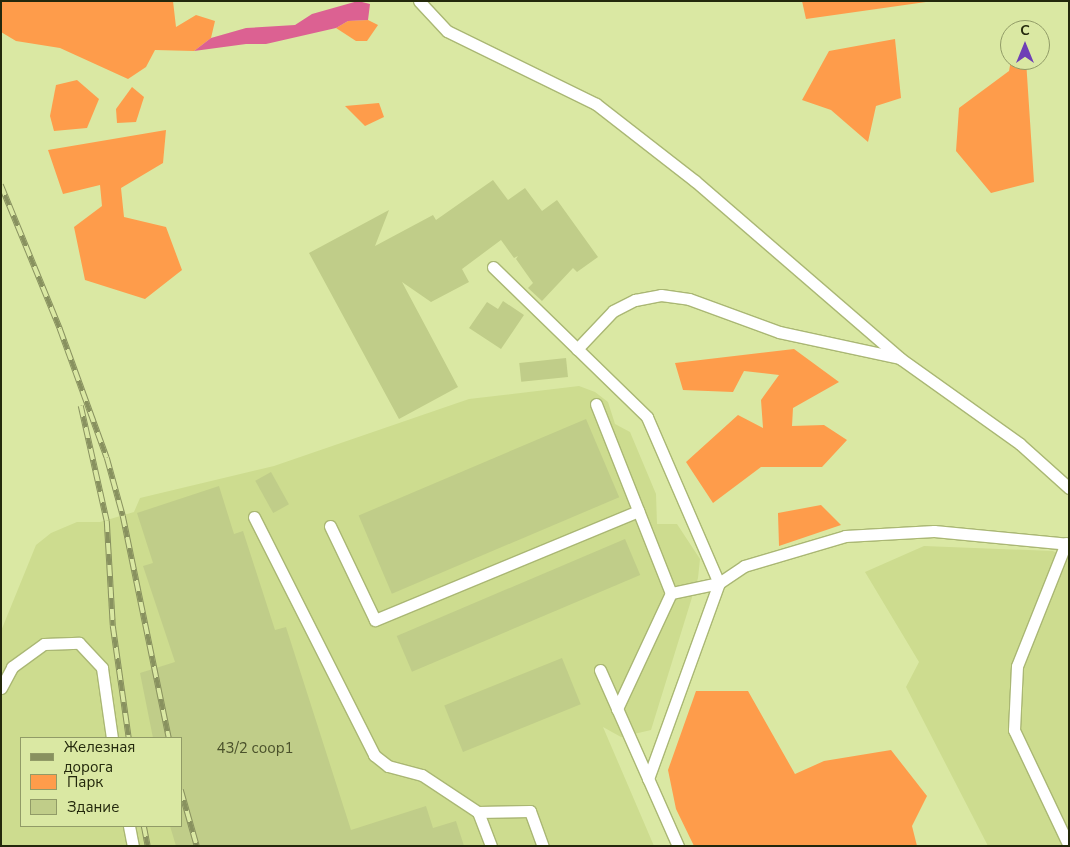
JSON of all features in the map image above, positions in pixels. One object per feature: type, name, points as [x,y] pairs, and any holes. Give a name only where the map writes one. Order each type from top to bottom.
[{"type":"lane","points":[[419,1],[447,31],[596,104],[696,181],[901,359],[1020,444],[1069,488]]},
{"type":"lane","points":[[493,267],[646,417],[719,583],[648,779]]},
{"type":"lane","points":[[577,349],[613,312],[635,300],[661,295],[689,299],[779,332],[901,359]]},
{"type":"lane","points":[[596,404],[671,593],[617,709]]},
{"type":"lane","points":[[330,526],[375,620],[638,511]]},
{"type":"lane","points":[[254,518],[374,755],[388,766],[422,775],[478,812],[530,811],[543,846]]},
{"type":"lane","points":[[671,593],[719,583],[744,566],[845,536],[934,531],[1067,543],[1017,666],[1014,730],[1068,846]]},
{"type":"lane","points":[[1,688],[12,667],[44,644],[79,643],[102,668],[112,737]]},
{"type":"lane","points":[[600,670],[678,846]]},
{"type":"lane","points":[[478,812],[491,846]]},
{"type":"lane","points":[[129,827],[133,846]]},
{"type":"shaded area","points":[[358,1],[370,4],[368,20],[348,21],[336,28],[266,44],[246,44],[194,51],[211,38],[246,28],[295,25],[312,14]]},
{"type":"shaded area","points":[[579,386],[595,392],[608,402],[615,424],[630,432],[656,494],[657,524],[677,524],[700,559],[698,578],[651,730],[621,737],[603,727],[654,846],[1,846],[1,631],[36,545],[51,533],[77,522],[100,522],[134,512],[140,498],[274,466],[469,399]]},
{"type":"shaded area","points":[[924,546],[1053,551],[1069,560],[1069,846],[988,846],[906,687],[919,662],[865,572]]},
{"type":"green space","points":[[1,1],[173,1],[176,27],[196,15],[215,21],[211,38],[194,51],[155,50],[146,67],[128,79],[60,48],[16,41],[1,32]]},
{"type":"green space","points":[[802,1],[933,1],[806,19]]},
{"type":"green space","points":[[368,20],[378,25],[367,41],[356,41],[336,28],[348,21]]},
{"type":"green space","points":[[895,39],[901,98],[876,106],[868,142],[831,110],[802,100],[829,51]]},
{"type":"green space","points":[[1027,70],[1034,182],[991,193],[956,151],[959,108],[1009,71]]},
{"type":"green space","points":[[77,80],[99,99],[87,128],[54,131],[50,116],[56,85]]},
{"type":"green space","points":[[132,87],[144,97],[136,122],[117,123],[116,109]]},
{"type":"green space","points":[[379,103],[384,117],[365,126],[345,106]]},
{"type":"green space","points":[[166,130],[163,163],[121,188],[124,217],[166,227],[182,270],[145,299],[85,280],[74,227],[102,206],[100,185],[63,194],[48,150]]},
{"type":"green space","points":[[794,349],[839,382],[793,408],[792,426],[824,425],[847,440],[822,467],[761,467],[713,503],[686,462],[738,415],[763,428],[761,400],[779,375],[744,371],[733,392],[683,390],[675,363]]},
{"type":"green space","points":[[821,505],[841,525],[779,546],[778,513]]},
{"type":"green space","points":[[696,691],[748,691],[795,774],[824,761],[891,750],[927,796],[912,826],[917,846],[694,846],[676,809],[668,770]]},
{"type":"building","points":[[493,180],[508,200],[525,188],[542,211],[557,200],[598,257],[577,272],[573,268],[542,301],[528,288],[533,283],[516,259],[518,256],[514,258],[501,240],[462,269],[469,282],[431,302],[402,282],[458,387],[399,419],[309,253],[389,210],[375,246],[433,215],[436,220]]},
{"type":"building","points":[[503,301],[524,315],[501,349],[469,328],[487,302],[498,309]]},
{"type":"building","points":[[566,358],[568,377],[521,382],[519,363]]},
{"type":"building","points":[[586,419],[619,497],[392,594],[359,516]]},
{"type":"building","points":[[271,472],[289,504],[273,513],[255,481]]},
{"type":"building","points":[[219,486],[234,534],[243,531],[275,630],[286,627],[351,830],[426,806],[433,828],[456,821],[464,846],[176,846],[170,827],[182,827],[182,737],[153,737],[140,673],[175,662],[143,566],[153,563],[137,513]]},
{"type":"building","points":[[625,539],[640,575],[412,672],[397,636]]},
{"type":"building","points":[[562,658],[581,704],[463,752],[444,706]]},
{"type":"railway","points":[[1,185],[60,329],[107,458],[123,516],[169,737]]},
{"type":"railway","points":[[81,406],[107,521],[113,626],[129,737]]},
{"type":"railway","points":[[182,794],[197,846]]},
{"type":"railway","points":[[144,827],[148,846]]}]
